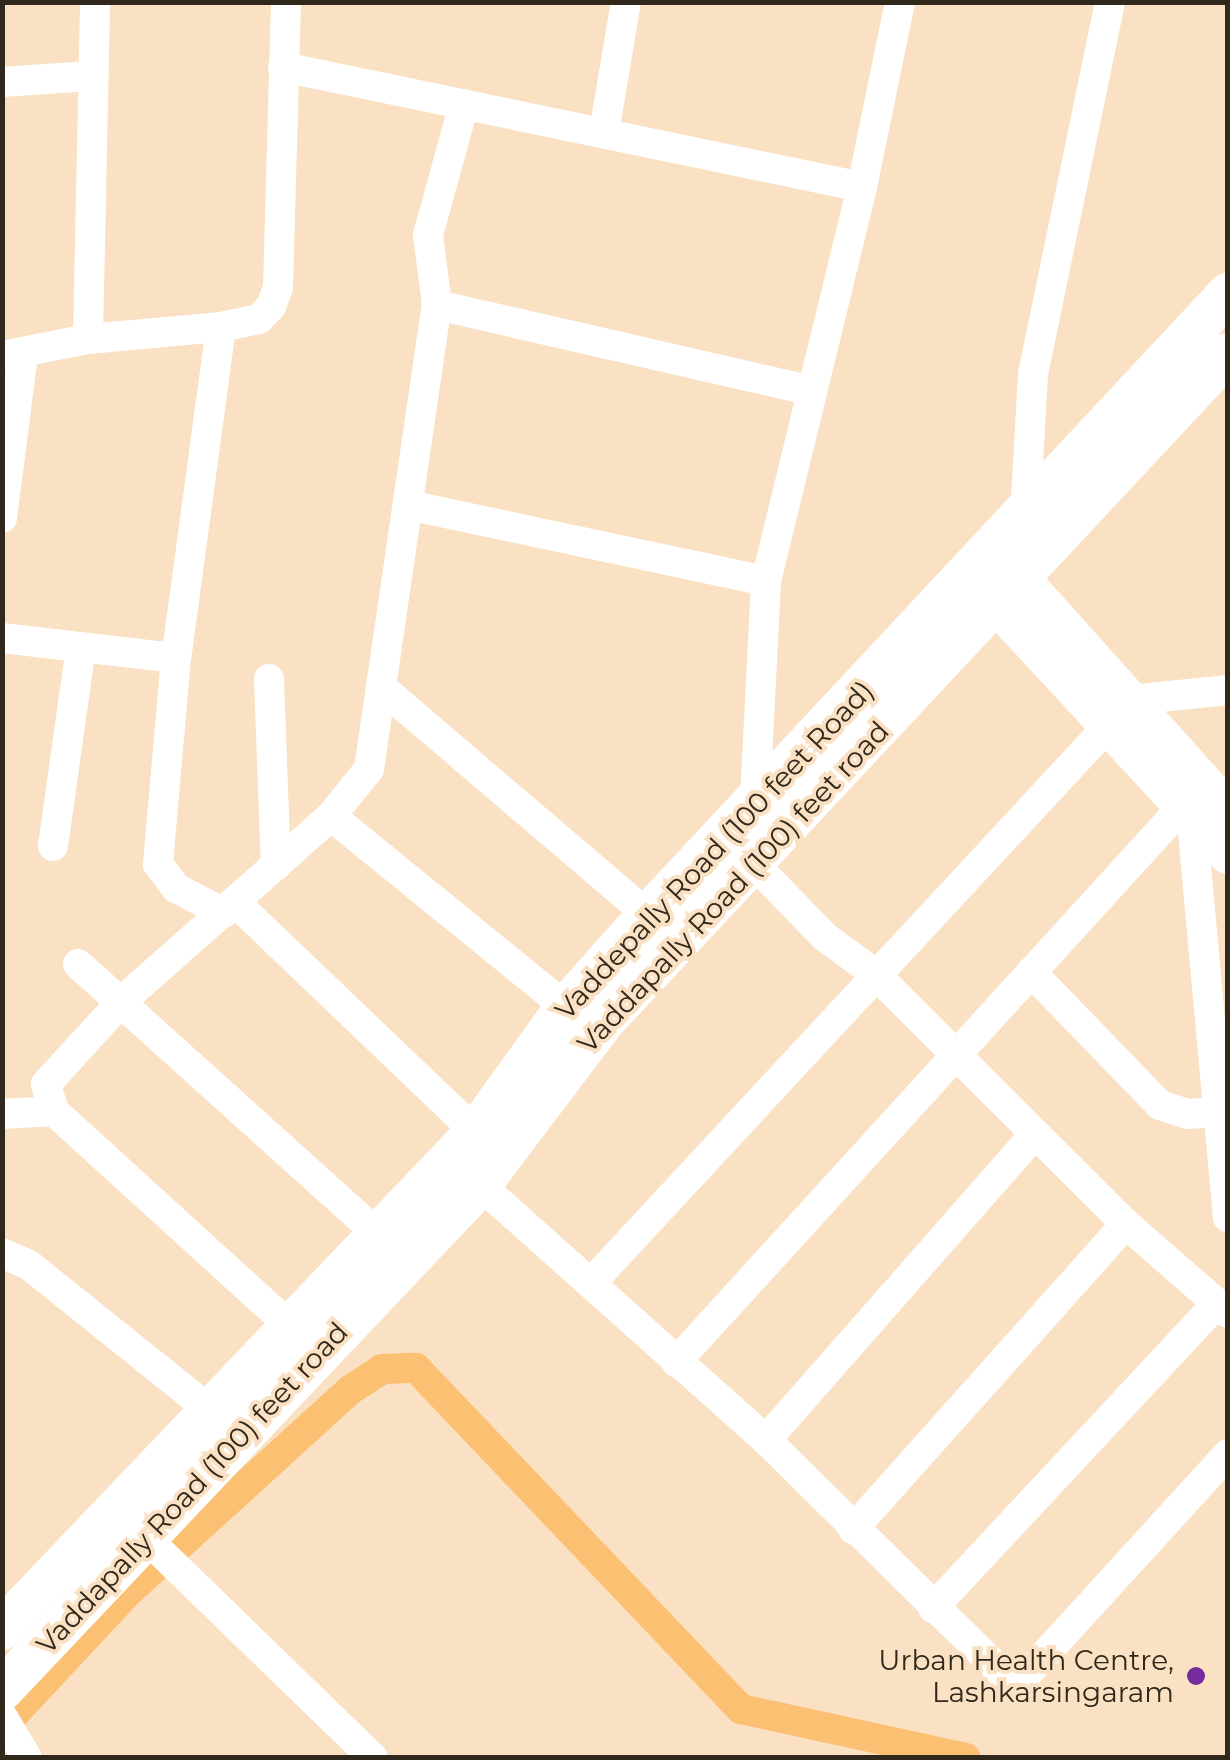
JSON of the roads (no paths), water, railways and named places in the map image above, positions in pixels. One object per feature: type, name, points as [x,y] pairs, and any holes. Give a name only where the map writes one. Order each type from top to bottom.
[{"type":"main road","name":"Vaddepally Road (100 feet Road)","points":[[379,1253],[476,1132],[566,1008],[648,915],[755,798],[995,577],[1025,517],[1228,294]]},
{"type":"main road","name":"Vaddapally Road (100) feet road","points":[[11,1709],[148,1541],[310,1326],[379,1253],[480,1186],[604,1020],[753,863],[995,577],[1218,374]]},
{"type":"main road","points":[[2,1629],[211,1411],[310,1326]]},
{"type":"street","points":[[88,339],[90,76],[95,2]]},
{"type":"street","points":[[2,518],[13,354],[88,339],[221,328],[259,319],[278,288],[286,2]]},
{"type":"street","points":[[604,132],[626,2]]},
{"type":"street","points":[[755,798],[766,581],[862,187],[900,2]]},
{"type":"street","points":[[1025,517],[1033,374],[1110,2]]},
{"type":"street","points":[[283,68],[862,187]]},
{"type":"street","points":[[2,82],[90,76]]},
{"type":"street","points":[[310,1326],[54,1110],[46,1084],[51,1072],[122,1002],[331,816],[369,769],[437,305],[428,235],[464,104]]},
{"type":"street","points":[[437,305],[812,390]]},
{"type":"street","points":[[221,328],[176,658],[158,864],[176,888],[230,908],[476,1132]]},
{"type":"street","points":[[408,506],[766,581]]},
{"type":"street","points":[[995,577],[1201,808],[1228,855]]},
{"type":"street","points":[[2,638],[176,658]]},
{"type":"street","points":[[53,846],[81,647]]},
{"type":"street","points":[[269,679],[276,866]]},
{"type":"street","points":[[381,687],[648,915]]},
{"type":"street","points":[[591,1283],[873,972],[1120,713],[1228,690]]},
{"type":"street","points":[[676,1362],[1031,972],[1201,808]]},
{"type":"street","points":[[1201,808],[1218,1112],[1228,1217]]},
{"type":"street","points":[[331,816],[566,1008]]},
{"type":"street","points":[[753,863],[826,936],[873,972],[1126,1224],[1222,1308],[933,1608]]},
{"type":"street","points":[[78,964],[122,1002],[379,1253]]},
{"type":"street","points":[[1031,972],[1160,1105],[1188,1114],[1218,1112]]},
{"type":"street","points":[[2,1114],[54,1110]]},
{"type":"street","points":[[766,1440],[1034,1135]]},
{"type":"street","points":[[480,1186],[766,1440],[1001,1672],[1028,1673],[1228,1454]]},
{"type":"street","points":[[853,1529],[1126,1224]]},
{"type":"street","points":[[2,1253],[29,1265],[211,1411]]},
{"type":"street","points":[[148,1541],[374,1758]]},
{"type":"waterway","points":[[2,1727],[127,1593],[350,1390],[382,1369],[416,1368],[741,1709],[966,1758]]},
{"type":"place","name":"Urban Health Centre, Lashkarsingaram","points":[[1196,1676]]}]
